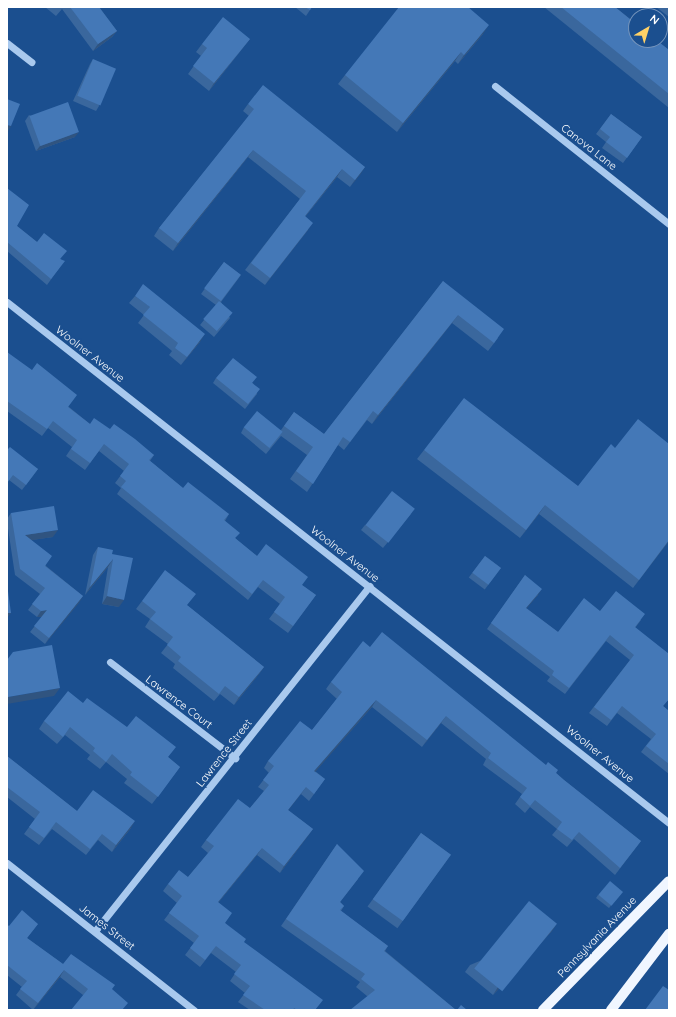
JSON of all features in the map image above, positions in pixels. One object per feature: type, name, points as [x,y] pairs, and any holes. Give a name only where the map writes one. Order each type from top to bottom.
[{"type":"main road","name":"Pennsylvania Avenue","points":[[543,1010],[669,881]]},
{"type":"main road","points":[[611,1010],[666,945],[669,934]]},
{"type":"street","points":[[7,43],[31,62]]},
{"type":"street","name":"Canova Lane","points":[[495,86],[669,224]]},
{"type":"street","name":"Woolner Avenue","points":[[7,302],[669,823]]},
{"type":"street","name":"Lawrence Street","points":[[95,931],[235,758],[369,586]]},
{"type":"street","name":"Lawrence Court","points":[[110,662],[235,758]]},
{"type":"street","name":"James Street","points":[[7,862],[194,1010]]},
{"type":"building","points":[[70,7],[99,7],[117,31],[98,44]]},
{"type":"building","points":[[305,7],[312,7],[310,10]]},
{"type":"building","points":[[399,7],[468,7],[489,25],[464,55],[461,52],[403,123],[345,75]]},
{"type":"building","points":[[561,7],[615,7],[628,18],[628,48],[666,48],[669,50],[669,94]]},
{"type":"building","points":[[223,17],[250,39],[214,83],[193,66],[207,48],[202,44]]},
{"type":"building","points":[[93,59],[116,69],[100,106],[77,96]]},
{"type":"building","points":[[263,85],[365,167],[355,180],[342,169],[305,216],[313,223],[270,278],[251,263],[306,191],[253,150],[178,243],[159,228],[254,109],[248,104]]},
{"type":"building","points":[[7,99],[20,104],[11,126],[7,125]]},
{"type":"building","points":[[68,102],[79,132],[40,146],[29,116]]},
{"type":"building","points":[[611,114],[642,137],[627,158],[606,142],[610,137],[600,129]]},
{"type":"building","points":[[7,188],[29,205],[17,226],[37,242],[44,233],[67,251],[60,259],[65,261],[51,279],[7,242]]},
{"type":"building","points":[[224,262],[241,275],[221,301],[204,288]]},
{"type":"building","points":[[443,281],[504,329],[494,343],[458,315],[378,415],[373,411],[350,442],[343,437],[313,484],[296,471],[313,447],[284,426],[294,412],[324,434]]},
{"type":"building","points":[[143,284],[205,334],[187,357],[175,348],[178,343],[143,315],[150,307],[135,296]]},
{"type":"building","points":[[219,301],[233,313],[217,331],[203,319]]},
{"type":"building","points":[[7,352],[32,370],[37,363],[77,395],[68,407],[90,424],[94,418],[110,429],[114,424],[154,455],[149,460],[183,488],[188,482],[229,514],[224,520],[240,533],[235,538],[257,556],[266,544],[308,577],[302,585],[316,595],[293,626],[274,612],[285,597],[263,580],[252,594],[121,487],[126,481],[120,476],[129,464],[104,444],[90,463],[71,449],[77,440],[53,421],[47,429],[7,401]]},
{"type":"building","points":[[233,358],[257,377],[252,383],[260,389],[248,404],[216,378]]},
{"type":"building","points":[[464,398],[578,486],[611,444],[615,448],[638,419],[669,444],[669,540],[639,580],[545,505],[526,530],[424,450]]},
{"type":"building","points":[[257,411],[283,432],[269,448],[244,427]]},
{"type":"building","points":[[10,447],[38,469],[26,485],[13,475],[7,483],[7,450]]},
{"type":"building","points":[[392,491],[415,509],[388,543],[366,525]]},
{"type":"building","points":[[54,506],[58,530],[25,535],[52,556],[45,566],[83,596],[49,638],[34,626],[47,610],[41,611],[32,604],[45,588],[20,569],[11,513]]},
{"type":"building","points":[[98,547],[113,550],[112,554],[133,558],[124,600],[107,596],[113,559],[90,587]]},
{"type":"building","points":[[485,556],[501,568],[488,585],[472,573]]},
{"type":"building","points":[[165,570],[196,594],[187,605],[264,667],[239,697],[225,686],[219,694],[178,661],[181,657],[167,645],[173,637],[150,619],[156,612],[142,601]]},
{"type":"building","points":[[525,575],[542,589],[526,608],[558,632],[584,598],[600,611],[616,591],[645,614],[635,627],[669,654],[669,699],[663,706],[669,711],[669,764],[646,746],[656,734],[622,706],[611,720],[594,707],[634,655],[610,635],[569,688],[552,675],[554,671],[491,623]]},
{"type":"building","points":[[7,584],[11,613],[7,613]]},
{"type":"building","points":[[382,632],[546,765],[548,762],[558,770],[556,773],[564,780],[641,841],[620,868],[579,832],[572,840],[557,829],[562,822],[535,800],[530,806],[520,797],[527,788],[488,758],[491,753],[446,716],[427,740],[376,700],[314,771],[325,779],[314,794],[306,787],[288,810],[313,829],[284,866],[262,848],[218,902],[232,913],[225,923],[246,939],[244,942],[323,1000],[315,1010],[297,1010],[294,1008],[293,1010],[265,1010],[243,995],[250,986],[234,974],[241,965],[216,946],[205,960],[190,948],[199,936],[169,913],[182,896],[168,884],[179,870],[188,877],[214,846],[206,840],[238,799],[250,808],[269,785],[263,780],[274,766],[268,761],[300,721],[312,730],[342,692],[331,682],[363,641],[370,647]]},
{"type":"building","points":[[52,645],[60,688],[8,697],[7,660],[13,652]]},
{"type":"building","points":[[68,691],[83,703],[87,698],[127,727],[136,716],[176,747],[168,757],[180,767],[158,797],[130,775],[132,772],[112,754],[106,762],[93,751],[95,748],[70,727],[63,737],[44,721]]},
{"type":"building","points":[[7,756],[77,811],[93,790],[135,821],[116,845],[102,834],[90,849],[56,822],[44,838],[29,827],[40,812],[7,787]]},
{"type":"building","points":[[421,833],[451,855],[403,921],[373,899]]},
{"type":"building","points":[[337,844],[364,871],[340,902],[344,906],[340,910],[388,946],[384,951],[456,1010],[350,1010],[375,990],[361,979],[365,974],[286,919]]},
{"type":"building","points":[[610,881],[623,892],[611,906],[598,895]]},
{"type":"building","points":[[529,901],[557,924],[502,991],[474,969]]},
{"type":"building","points":[[22,910],[38,924],[27,938],[63,964],[71,954],[115,985],[112,989],[128,1003],[122,1010],[71,1010],[88,989],[64,970],[38,1003],[20,989],[27,981],[7,965],[7,925],[9,926]]},
{"type":"building","points":[[663,986],[669,990],[669,1010],[645,1010]]},
{"type":"building","points":[[461,1005],[467,1010],[457,1010]]}]
